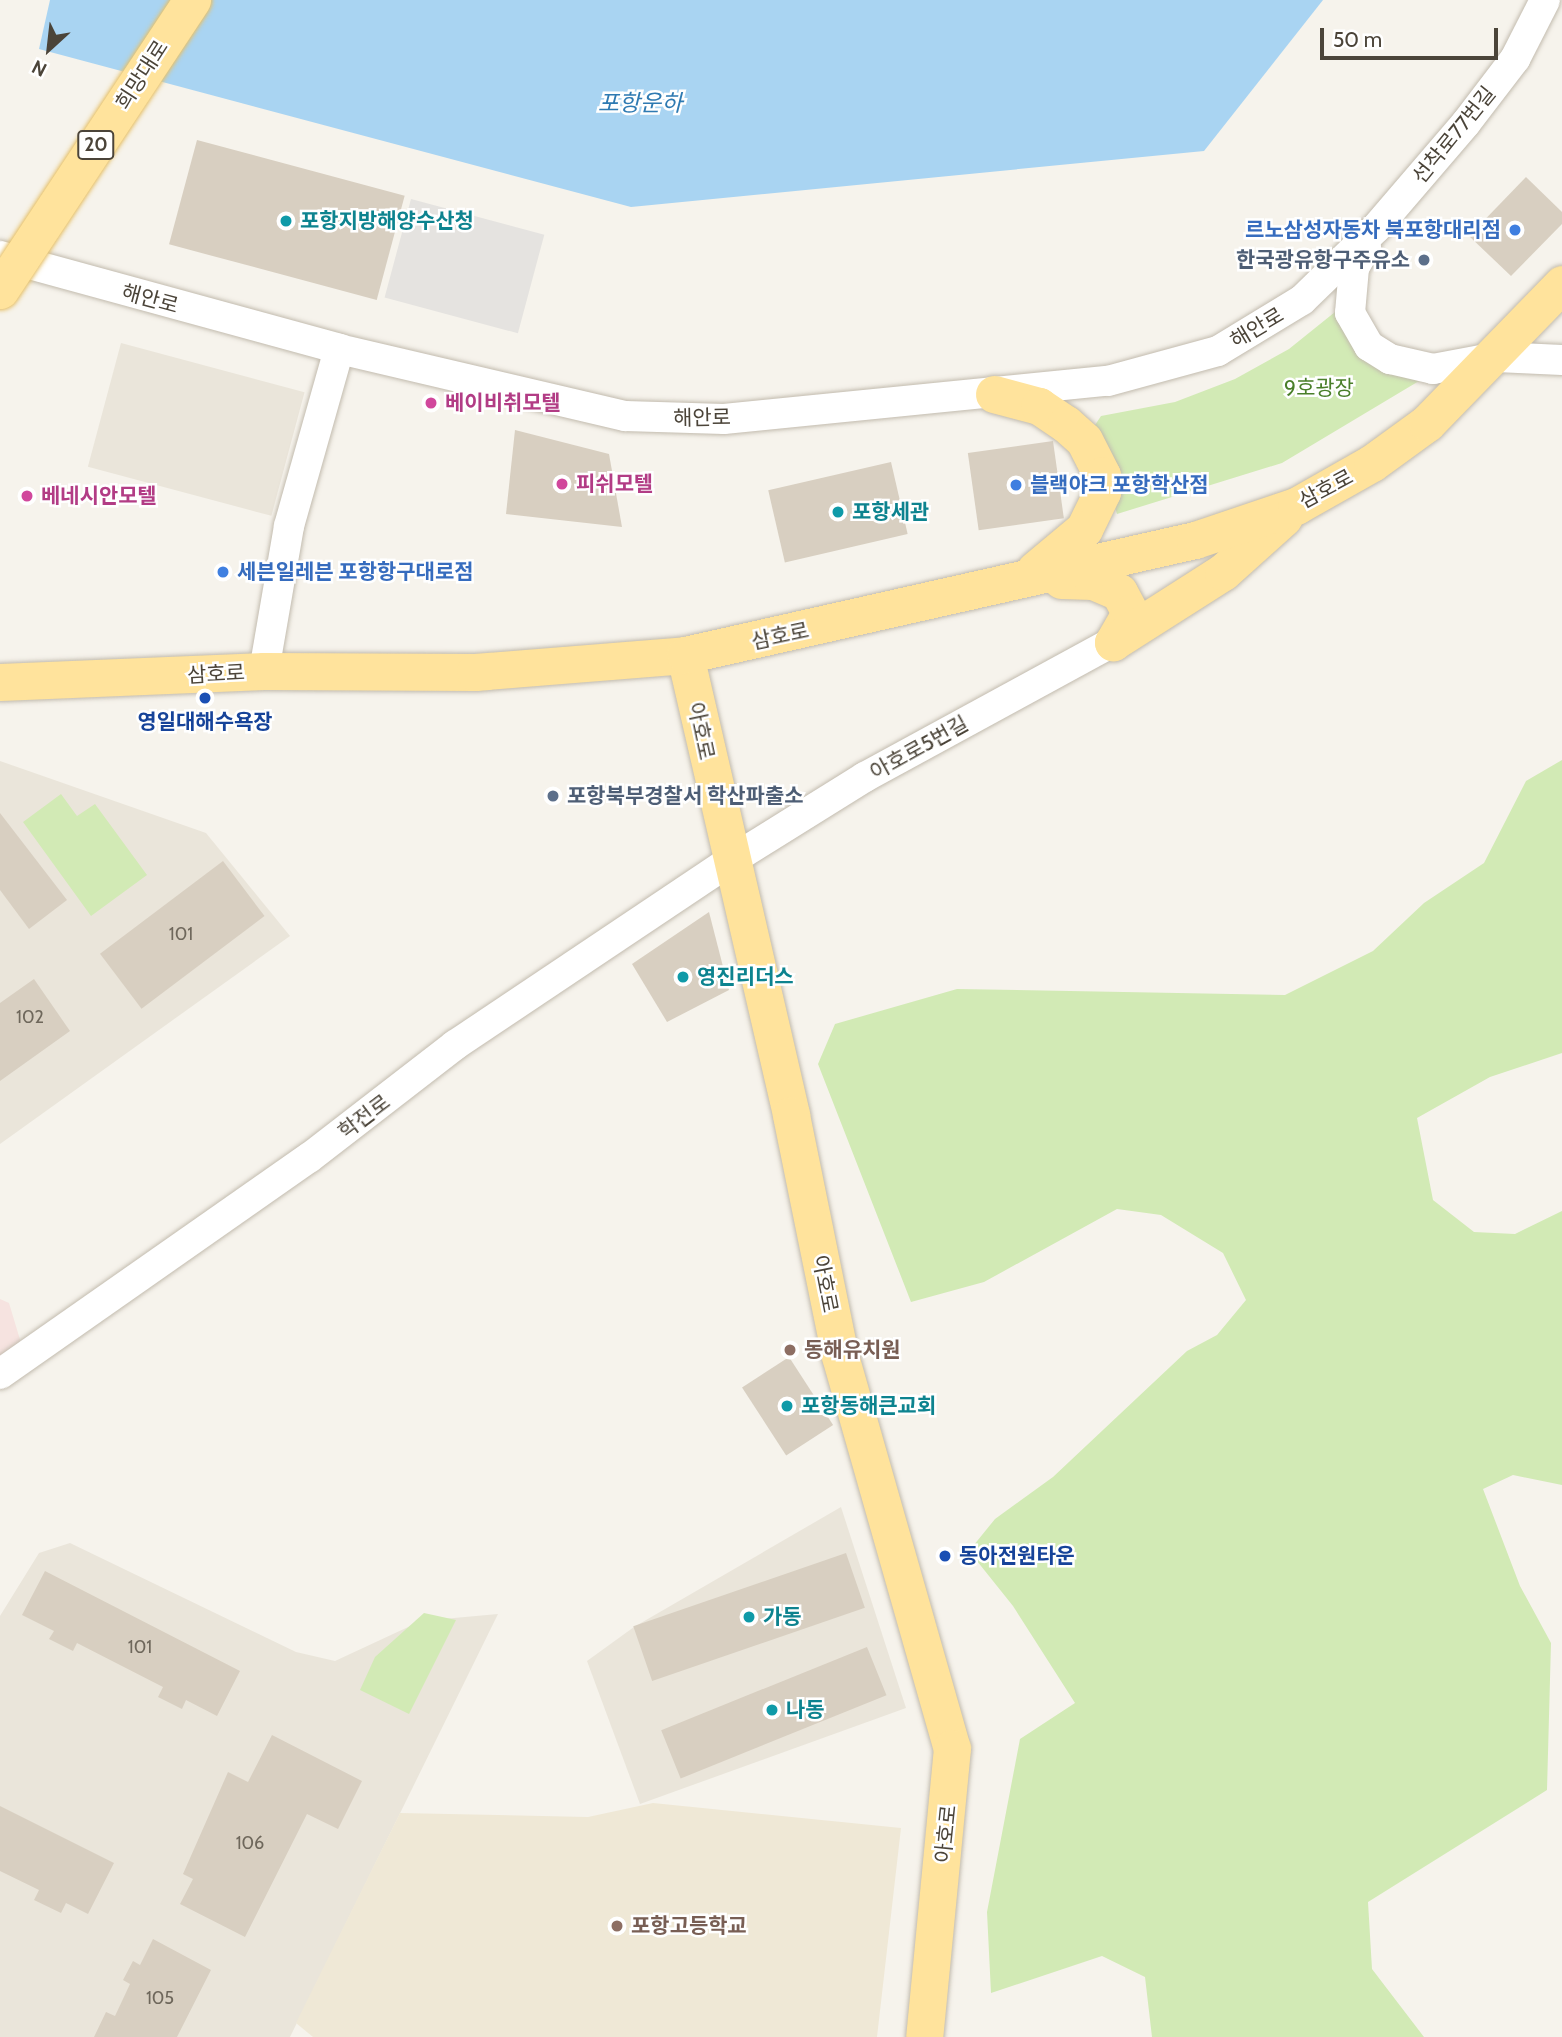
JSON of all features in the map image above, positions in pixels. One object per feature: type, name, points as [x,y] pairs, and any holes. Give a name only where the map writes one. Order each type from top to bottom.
[{"type":"main road","name":"희망대로","points":[[0,290],[192,0]]},
{"type":"main road","name":"삼호로","points":[[1497,357],[1516,314],[1562,261]]},
{"type":"main road","name":"삼호로","points":[[0,682],[264,671],[475,672],[685,655],[1195,540],[1296,506],[1335,487],[1427,424],[1497,357],[1562,284]]},
{"type":"main road","points":[[994,394],[1039,406],[1066,424],[1090,449],[1102,475],[1102,492],[1084,529],[1021,579]]},
{"type":"main road","points":[[1113,642],[1223,572],[1296,506]]},
{"type":"main road","points":[[1021,579],[1093,582],[1119,592],[1130,612],[1113,642]]},
{"type":"main road","name":"아호로","points":[[685,655],[730,861],[791,1115],[840,1356],[952,1748],[923,2037]]},
{"type":"street","name":"선착로77번길","points":[[1376,228],[1515,59],[1545,0]]},
{"type":"street","points":[[1376,228],[1354,268],[1349,294],[1355,329],[1369,346],[1390,359],[1433,369],[1497,357],[1562,360]]},
{"type":"street","name":"해안로","points":[[0,256],[339,349],[582,409],[652,419],[724,419],[994,394],[1146,374],[1217,351],[1301,300],[1376,228]]},
{"type":"street","points":[[264,671],[289,526],[339,349]]},
{"type":"street","name":"아호로5번길","points":[[730,861],[864,777],[1113,642]]},
{"type":"street","name":"학전로","points":[[0,1374],[309,1158],[455,1045],[730,861]]},
{"type":"shaded area","points":[[411,199],[544,235],[518,333],[385,298]]},
{"type":"shaded area","points":[[121,343],[305,392],[271,516],[88,467]]},
{"type":"shaded area","points":[[0,761],[206,833],[290,936],[0,1144]]},
{"type":"shaded area","points":[[0,1299],[9,1303],[21,1343],[0,1360]]},
{"type":"shaded area","points":[[841,1507],[906,1708],[640,1804],[587,1661],[634,1627]]},
{"type":"shaded area","points":[[70,1543],[296,1652],[335,1661],[421,1621],[498,1614],[290,2037],[0,2037],[0,1616],[39,1553]]},
{"type":"shaded area","name":"포항고등학교","points":[[653,1803],[901,1828],[877,2037],[313,2037],[296,2023],[400,1813],[588,1817]]},
{"type":"green space","name":"9호광장","points":[[1335,312],[1362,358],[1419,381],[1282,463],[1117,514],[1091,431],[1101,416],[1175,402],[1235,379],[1289,349]]},
{"type":"green space","points":[[1562,760],[1562,1053],[1490,1077],[1417,1118],[1433,1200],[1474,1232],[1515,1234],[1562,1211],[1562,1485],[1513,1475],[1483,1489],[1520,1586],[1551,1643],[1547,1790],[1368,1902],[1372,1969],[1424,2037],[1152,2037],[1145,1977],[1102,1956],[991,1993],[987,1912],[1020,1739],[1075,1703],[1013,1606],[969,1551],[995,1519],[1053,1477],[1187,1351],[1217,1335],[1246,1300],[1223,1253],[1161,1215],[1117,1209],[984,1282],[911,1302],[818,1064],[835,1024],[957,989],[1285,995],[1373,951],[1424,903],[1484,863],[1526,781]]},
{"type":"green space","points":[[61,794],[77,816],[95,804],[147,875],[91,916],[23,822]]},
{"type":"green space","points":[[424,1613],[456,1620],[409,1714],[360,1690],[375,1657]]},
{"type":"water","name":"포항운하","points":[[50,0],[1323,0],[1204,151],[631,207],[39,49]]},
{"type":"building","name":"포항지방해양수산청","points":[[197,140],[405,196],[377,300],[169,244]]},
{"type":"building","name":"르노삼성자동차 북포항대리점","points":[[1526,177],[1562,212],[1562,224],[1511,276],[1469,236]]},
{"type":"building","name":"피쉬모텔","points":[[515,430],[609,454],[622,527],[506,514]]},
{"type":"building","name":"블랙야크 포항학산점","points":[[1053,441],[1064,518],[979,530],[968,453]]},
{"type":"building","name":"포항세관","points":[[891,462],[908,534],[785,562],[768,490]]},
{"type":"building","points":[[0,813],[67,900],[29,929],[0,890]]},
{"type":"building","points":[[223,861],[265,916],[142,1009],[100,954]]},
{"type":"building","name":"영진리더스","points":[[709,912],[729,990],[667,1022],[632,964]]},
{"type":"building","points":[[34,979],[70,1031],[0,1081],[0,1003]]},
{"type":"building","name":"포항동해큰교회","points":[[789,1357],[833,1425],[786,1455],[742,1387]]},
{"type":"building","name":"가동","points":[[846,1553],[865,1608],[652,1681],[633,1626]]},
{"type":"building","points":[[45,1571],[240,1671],[217,1716],[186,1700],[182,1709],[158,1697],[163,1687],[77,1643],[73,1651],[49,1639],[54,1631],[22,1615]]},
{"type":"building","name":"나동","points":[[867,1647],[886,1695],[681,1778],[661,1730]]},
{"type":"building","points":[[272,1735],[362,1781],[338,1829],[307,1814],[245,1937],[180,1904],[193,1879],[183,1874],[228,1772],[248,1782]]},
{"type":"building","points":[[0,1806],[114,1863],[88,1914],[66,1903],[61,1913],[34,1900],[39,1890],[0,1871]]},
{"type":"building","points":[[153,1939],[211,1970],[177,2037],[94,2037],[106,2012],[115,2016],[130,1984],[123,1980],[133,1961],[140,1965]]},
{"type":"place","name":"포항지방해양수산청","points":[[286,221]]},
{"type":"place","name":"르노삼성자동차 북포항대리점","points":[[1515,230]]},
{"type":"place","name":"한국광유항구주유소","points":[[1424,260]]},
{"type":"place","name":"베이비취모텔","points":[[431,403]]},
{"type":"place","name":"피쉬모텔","points":[[562,484]]},
{"type":"place","name":"블랙야크 포항학산점","points":[[1016,485]]},
{"type":"place","name":"베네시안모텔","points":[[27,496]]},
{"type":"place","name":"포항세관","points":[[838,512]]},
{"type":"place","name":"세븐일레븐 포항항구대로점","points":[[223,572]]},
{"type":"place","name":"영일대해수욕장","points":[[205,698]]},
{"type":"place","name":"포항북부경찰서 학산파출소","points":[[553,796]]},
{"type":"place","name":"영진리더스","points":[[683,977]]},
{"type":"place","name":"동해유치원","points":[[790,1350]]},
{"type":"place","name":"포항동해큰교회","points":[[787,1406]]},
{"type":"place","name":"동아전원타운","points":[[945,1556]]},
{"type":"place","name":"가동","points":[[749,1617]]},
{"type":"place","name":"나동","points":[[772,1710]]},
{"type":"place","name":"포항고등학교","points":[[617,1926]]}]
